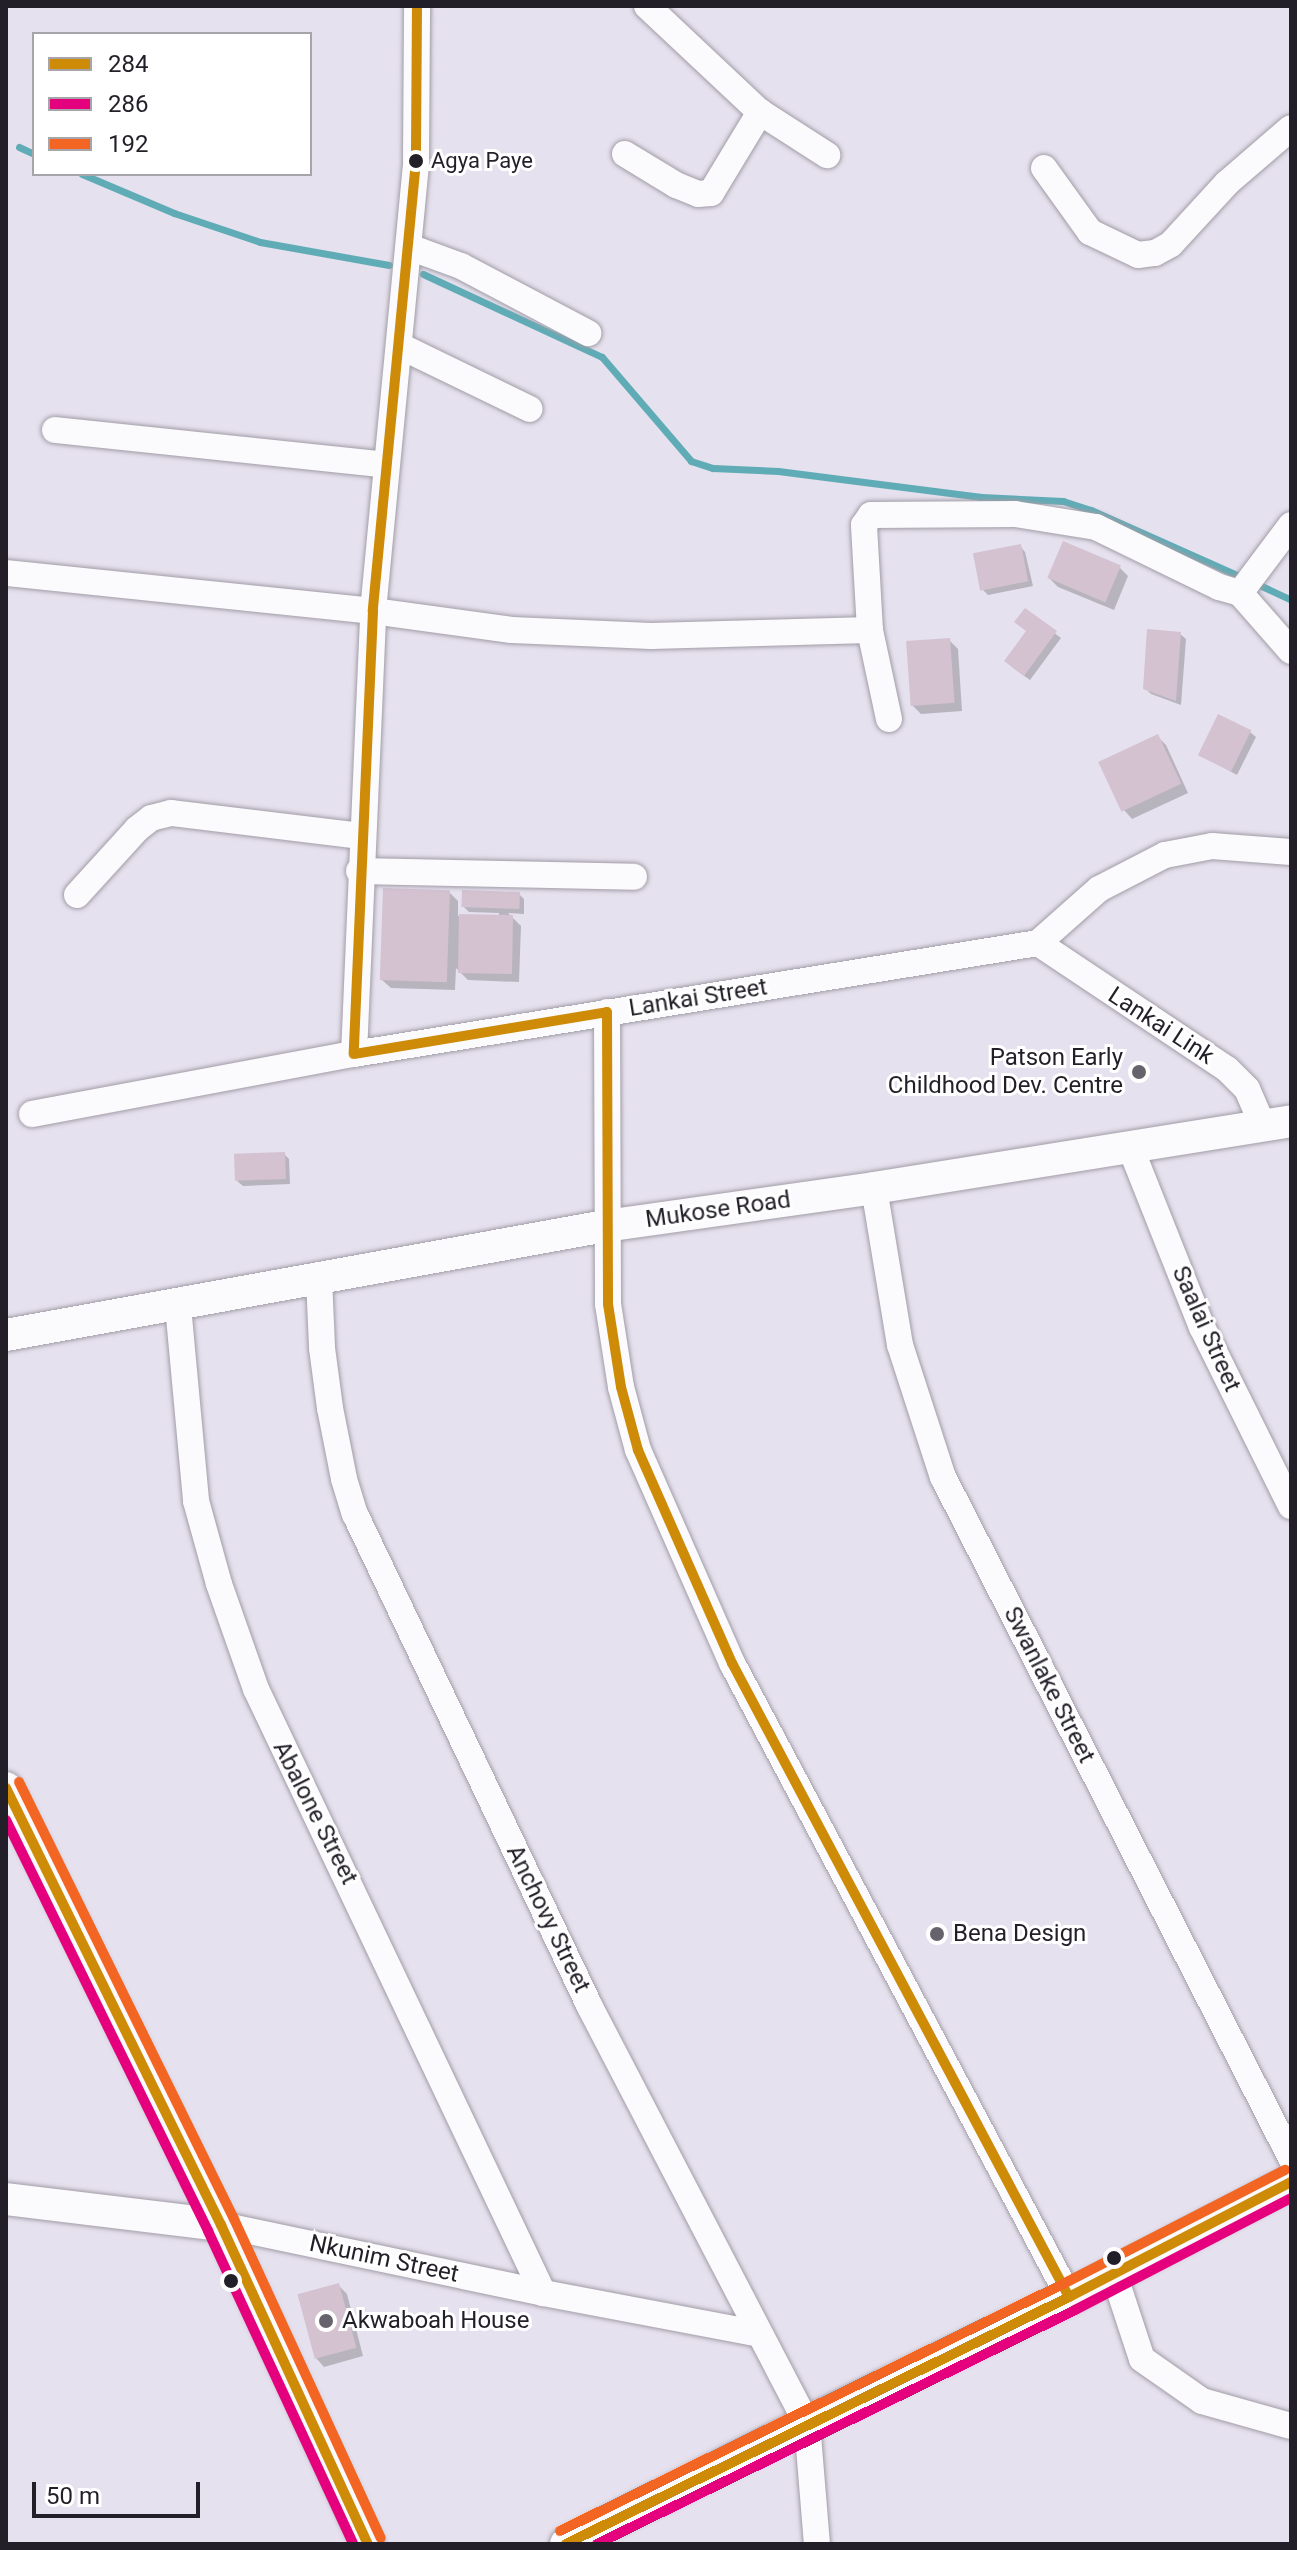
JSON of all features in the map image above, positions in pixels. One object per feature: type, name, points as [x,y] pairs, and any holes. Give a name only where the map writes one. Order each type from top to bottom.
[{"type":"street","points":[[354,1054],[359,871],[373,611],[416,161],[417,6]]},
{"type":"street","points":[[647,6],[760,112],[827,155]]},
{"type":"street","points":[[625,154],[676,185],[698,194],[711,193],[760,112]]},
{"type":"street","points":[[1044,168],[1090,232],[1138,255],[1155,253],[1171,244],[1227,183],[1291,128]]},
{"type":"street","points":[[409,247],[461,266],[588,333]]},
{"type":"street","points":[[400,346],[530,409]]},
{"type":"street","points":[[55,430],[386,465]]},
{"type":"street","points":[[889,719],[870,630],[864,525],[871,515],[1015,514],[1096,527],[1219,587],[1243,590],[1291,651]]},
{"type":"street","points":[[1243,590],[1291,525]]},
{"type":"street","points":[[6,573],[373,611],[512,630],[651,636],[870,630]]},
{"type":"street","points":[[77,895],[137,829],[151,818],[171,813],[361,836]]},
{"type":"street","points":[[1038,943],[1099,889],[1165,855],[1212,846],[1291,852]]},
{"type":"street","points":[[359,871],[634,877]]},
{"type":"street","name":"Lankai Street","points":[[32,1114],[354,1054],[1038,943]]},
{"type":"street","name":"Lankai Link","points":[[1038,943],[1227,1069],[1277,1124]]},
{"type":"street","points":[[607,1012],[605,1226],[614,1350],[638,1450],[732,1663],[1069,2297]]},
{"type":"street","name":"Mukose Road","points":[[6,1335],[605,1226],[1131,1149],[1277,1124]]},
{"type":"street","name":"Saalai Street","points":[[1131,1149],[1202,1327],[1290,1501]]},
{"type":"street","name":"Swanlake Street","points":[[874,1188],[900,1345],[943,1477],[1291,2158]]},
{"type":"street","name":"Anchovy Street","points":[[319,1278],[330,1408],[344,1479],[355,1514],[590,2007],[807,2423],[817,2544]]},
{"type":"street","name":"Abalone Street","points":[[178,1306],[196,1501],[214,1571],[256,1689],[543,2293]]},
{"type":"street","points":[[6,1788],[16,1833],[221,2225],[368,2544]]},
{"type":"street","points":[[566,2544],[1069,2297],[1291,2182]]},
{"type":"street","name":"Nkunim Street","points":[[6,2199],[221,2225],[543,2293],[759,2334]]},
{"type":"street","points":[[1114,2274],[1142,2359],[1202,2401],[1291,2426]]},
{"type":"building","points":[[1063,541],[1121,566],[1105,602],[1047,578]]},
{"type":"building","points":[[1021,544],[1028,581],[980,591],[973,553]]},
{"type":"building","points":[[1025,608],[1057,631],[1024,676],[1004,661],[1026,631],[1014,622]]},
{"type":"building","points":[[1147,629],[1181,632],[1176,701],[1143,689]]},
{"type":"building","points":[[950,638],[955,703],[911,706],[906,641]]},
{"type":"building","points":[[1218,714],[1251,730],[1231,772],[1198,755]]},
{"type":"building","points":[[1158,734],[1181,784],[1121,812],[1098,762]]},
{"type":"building","points":[[383,888],[450,890],[447,982],[380,980]]},
{"type":"building","points":[[462,890],[520,892],[519,909],[461,907]]},
{"type":"building","points":[[459,914],[513,915],[512,974],[458,973]]},
{"type":"building","points":[[285,1152],[286,1179],[235,1181],[234,1154]]},
{"type":"building","name":"Akwaboah House","points":[[339,2283],[356,2348],[315,2359],[297,2294]]},
{"type":"waterway","points":[[19,147],[32,153]]},
{"type":"waterway","points":[[87,176],[174,213],[260,242],[389,265]]},
{"type":"waterway","points":[[423,274],[602,357],[691,461],[713,468],[778,471],[981,497],[1063,501],[1091,510],[1244,578]]},
{"type":"waterway","points":[[1255,583],[1291,600]]},
{"type":"transit line","name":"284","points":[[417,6],[416,161],[373,611],[354,1054],[607,1012],[608,1304],[621,1387],[638,1450],[732,1663],[1069,2297]]},
{"type":"transit line","name":"192","points":[[19,1782],[234,2219],[381,2538]]},
{"type":"transit line","name":"284","points":[[6,1788],[221,2225],[368,2544]]},
{"type":"transit line","name":"286","points":[[6,1820],[208,2231],[353,2544]]},
{"type":"transit line","name":"192","points":[[560,2531],[1063,2284],[1285,2170]]},
{"type":"transit line","name":"284","points":[[566,2544],[1069,2297],[1291,2182]]},
{"type":"transit line","name":"286","points":[[597,2544],[1075,2310],[1291,2198]]},
{"type":"place","name":"Agya Paye","points":[[416,161]]},
{"type":"place","name":"Patson Early Childhood Dev. Centre","points":[[1139,1072]]},
{"type":"place","name":"Bena Design","points":[[937,1934]]},
{"type":"place","name":"Akwaboah House","points":[[326,2321]]}]
